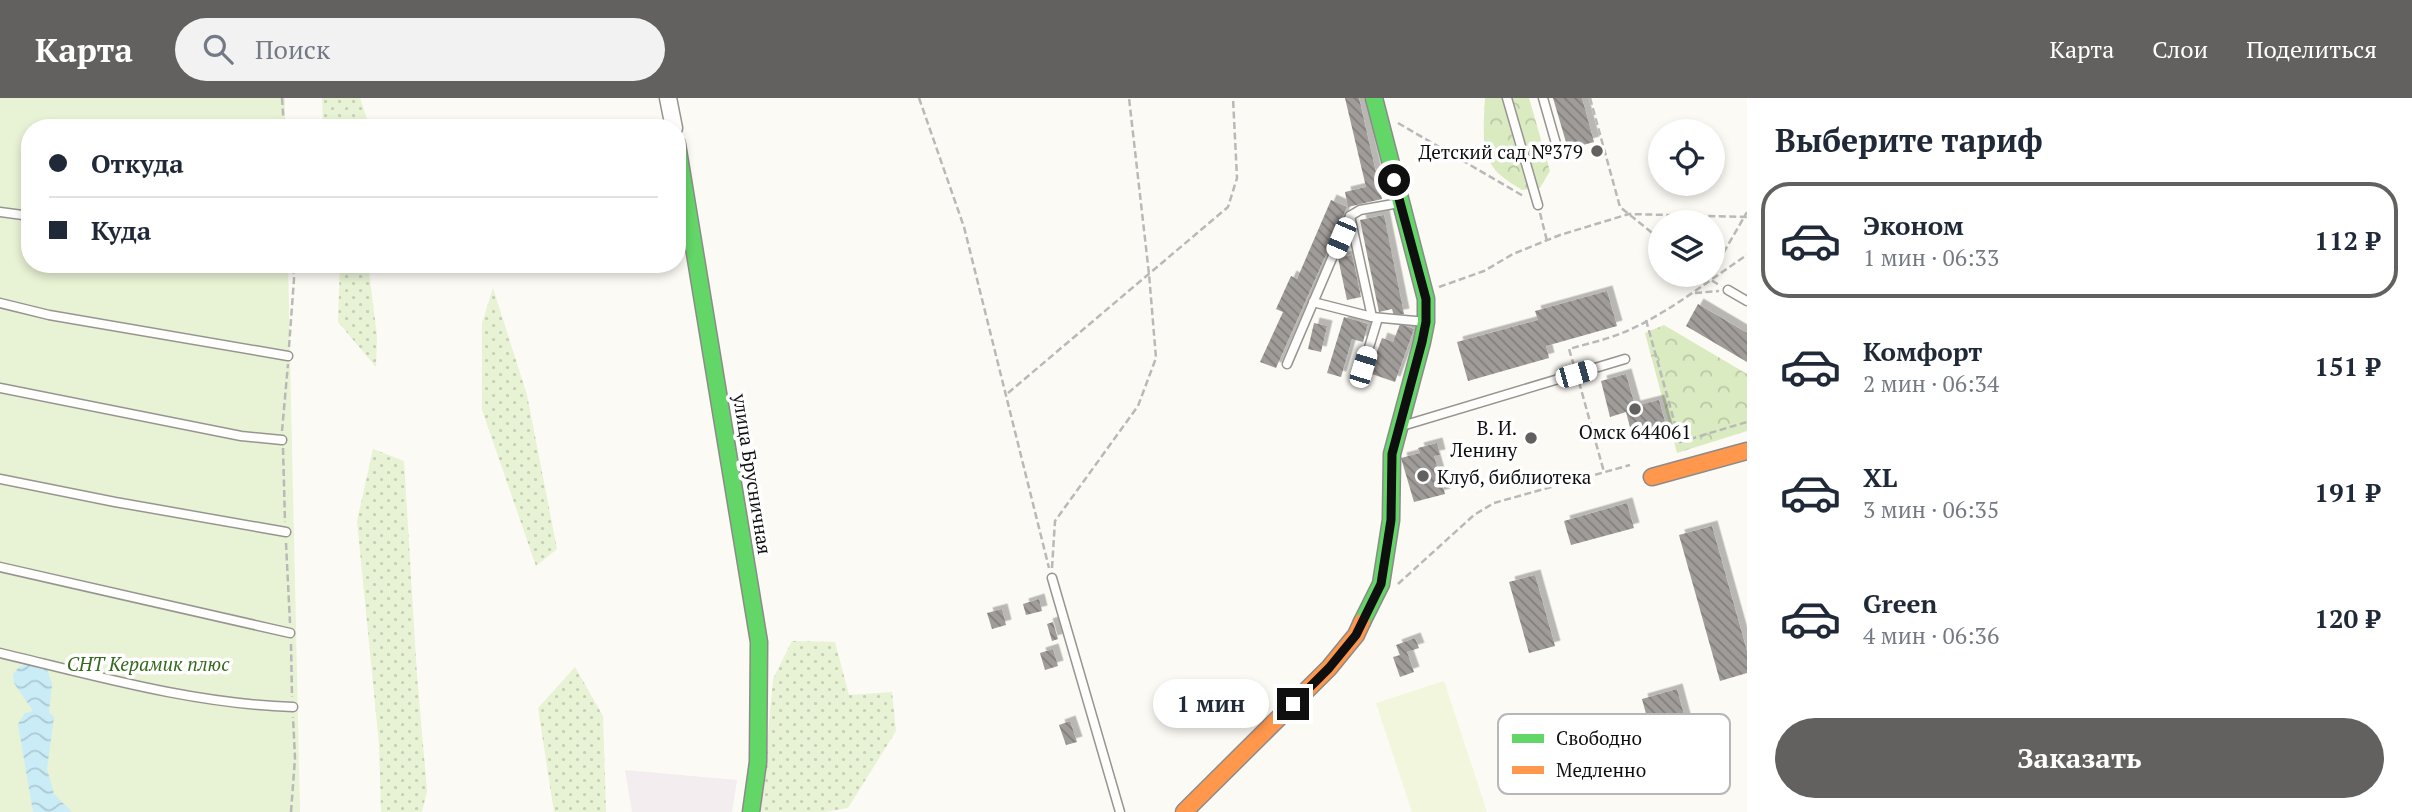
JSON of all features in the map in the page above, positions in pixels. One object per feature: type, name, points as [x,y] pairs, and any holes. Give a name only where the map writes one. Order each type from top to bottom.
[{"type":"street","points":[[668,98],[672,119]]},
{"type":"street","points":[[1184,812],[1329,668],[1356,635],[1381,584],[1391,520],[1392,454],[1426,322],[1424,293],[1399,203],[1378,104]]},
{"type":"street","name":"улица Брусничная","points":[[686,199],[759,642],[758,762],[751,812]]},
{"type":"street","points":[[1652,477],[1747,452]]},
{"type":"lane","points":[[1507,98],[1538,205]]},
{"type":"lane","points":[[1543,98],[1559,154]]},
{"type":"lane","points":[[1287,364],[1350,216],[1360,210],[1399,203]]},
{"type":"lane","points":[[0,212],[21,215]]},
{"type":"lane","points":[[1350,216],[1375,318],[1363,367]]},
{"type":"lane","points":[[1728,290],[1747,300]]},
{"type":"lane","points":[[1314,302],[1375,318],[1426,322]]},
{"type":"lane","points":[[0,303],[49,315],[288,356]]},
{"type":"lane","points":[[1399,426],[1625,359]]},
{"type":"lane","points":[[0,388],[241,436],[282,440]]},
{"type":"lane","points":[[0,479],[286,532]]},
{"type":"lane","points":[[0,567],[290,633]]},
{"type":"lane","points":[[1052,578],[1119,812]]},
{"type":"lane","points":[[0,653],[153,688],[252,706],[293,707]]},
{"type":"path","points":[[282,98],[283,119]]},
{"type":"path","points":[[919,98],[964,227],[1052,578]]},
{"type":"path","points":[[1052,578],[1055,521],[1138,406],[1156,358],[1129,98]]},
{"type":"path","points":[[1007,394],[1228,208],[1237,178],[1233,98]]},
{"type":"path","points":[[1590,98],[1620,206],[1648,229]]},
{"type":"path","points":[[1378,104],[1538,205],[1546,241]]},
{"type":"path","points":[[1725,252],[1747,212]]},
{"type":"path","points":[[1424,293],[1484,271],[1513,254],[1546,241],[1629,214],[1746,217]]},
{"type":"path","points":[[1725,269],[1747,255]]},
{"type":"path","points":[[1701,287],[1695,293],[1728,290]]},
{"type":"path","points":[[1646,320],[1680,442],[1747,422]]},
{"type":"path","points":[[1395,587],[1474,514],[1494,503],[1630,465]]},
{"type":"shaded area","points":[[625,770],[737,780],[732,812],[632,812]]},
{"type":"green space","name":"СНТ Керамик плюс","points":[[0,98],[285,98],[285,119],[21,119],[21,273],[288,273],[300,812],[0,812]]},
{"type":"green space","points":[[322,98],[360,98],[367,119],[323,119]]},
{"type":"green space","points":[[1485,98],[1529,98],[1550,171],[1540,188],[1522,190],[1493,167],[1488,158],[1484,138]]},
{"type":"green space","points":[[340,273],[369,273],[377,336],[376,367],[338,322]]},
{"type":"green space","points":[[493,288],[527,395],[557,549],[536,566],[482,410],[482,323]]},
{"type":"green space","points":[[1664,325],[1747,374],[1747,431],[1677,453],[1645,333]]},
{"type":"green space","points":[[373,449],[404,461],[427,791],[422,812],[381,812],[379,744],[357,521]]},
{"type":"green space","points":[[792,641],[835,642],[849,695],[892,692],[896,731],[848,808],[824,812],[761,812],[773,679]]},
{"type":"green space","points":[[575,667],[603,716],[606,812],[554,812],[538,708]]},
{"type":"green space","points":[[1444,681],[1487,812],[1412,812],[1376,703]]},
{"type":"water","points":[[29,664],[47,669],[52,684],[49,712],[54,717],[47,769],[54,794],[72,812],[33,812],[18,724],[25,713],[33,711],[14,683],[13,674],[20,666]]},
{"type":"building","points":[[1345,98],[1359,98],[1382,199],[1348,207],[1345,192],[1366,187]]},
{"type":"building","points":[[1553,98],[1582,98],[1594,142],[1568,149]]},
{"type":"building","points":[[1331,200],[1347,207],[1276,368],[1260,362],[1283,312],[1276,309],[1291,276],[1297,279]]},
{"type":"building","points":[[1384,215],[1404,314],[1394,316],[1392,309],[1379,312],[1360,220]]},
{"type":"building","points":[[1352,255],[1361,297],[1347,300],[1338,258]]},
{"type":"building","points":[[1607,291],[1617,326],[1546,346],[1549,358],[1468,381],[1457,342],[1538,320],[1535,311]]},
{"type":"building","points":[[1698,304],[1747,333],[1747,362],[1686,326]]},
{"type":"building","points":[[1344,317],[1368,324],[1363,342],[1352,339],[1341,377],[1327,373]]},
{"type":"building","points":[[1314,323],[1327,326],[1321,352],[1308,349]]},
{"type":"building","points":[[1400,324],[1414,329],[1395,382],[1369,373],[1382,338],[1393,342]]},
{"type":"building","name":"Омск 644061","points":[[1626,374],[1635,406],[1659,400],[1668,433],[1634,442],[1626,412],[1610,417],[1601,381]]},
{"type":"building","name":"Клуб, библиотека","points":[[1437,443],[1440,455],[1434,456],[1445,494],[1414,502],[1401,458],[1420,453],[1418,448]]},
{"type":"building","points":[[1627,503],[1634,528],[1571,545],[1564,521]]},
{"type":"building","points":[[1712,526],[1747,651],[1747,673],[1720,681],[1679,535]]},
{"type":"building","points":[[1535,575],[1555,646],[1529,653],[1509,582]]},
{"type":"building","points":[[1039,599],[1042,611],[1026,615],[1023,604]]},
{"type":"building","points":[[1002,609],[1006,625],[992,629],[987,613]]},
{"type":"building","points":[[1053,622],[1058,639],[1052,641],[1047,624]]},
{"type":"building","points":[[1415,638],[1419,648],[1407,652],[1414,672],[1400,677],[1393,657],[1400,655],[1396,645]]},
{"type":"building","points":[[1053,649],[1058,666],[1045,670],[1040,653]]},
{"type":"building","points":[[1677,689],[1684,714],[1646,714],[1642,699]]},
{"type":"building","points":[[1070,721],[1077,742],[1066,745],[1059,725]]},
{"type":"traffic: fast","points":[[1362,622],[1381,584],[1391,520],[1392,454],[1426,322],[1426,299],[1374,98]]},
{"type":"traffic: fast","points":[[686,199],[759,642],[758,762],[751,812]]},
{"type":"traffic: slow","points":[[1652,477],[1747,451]]},
{"type":"traffic: slow","points":[[1184,812],[1329,668],[1356,635],[1362,622]]},
{"type":"place","name":"Детский сад №379","points":[[1597,151]]},
{"type":"place","name":"Омск 644061","points":[[1635,409]]},
{"type":"place","name":"В. И. Ленину","points":[[1531,438]]},
{"type":"place","name":"Клуб, библиотека","points":[[1423,476]]},
{"type":"route","points":[[1293,704],[1329,668],[1356,635],[1381,584],[1391,520],[1392,454],[1426,322],[1426,299],[1394,180]]}]
